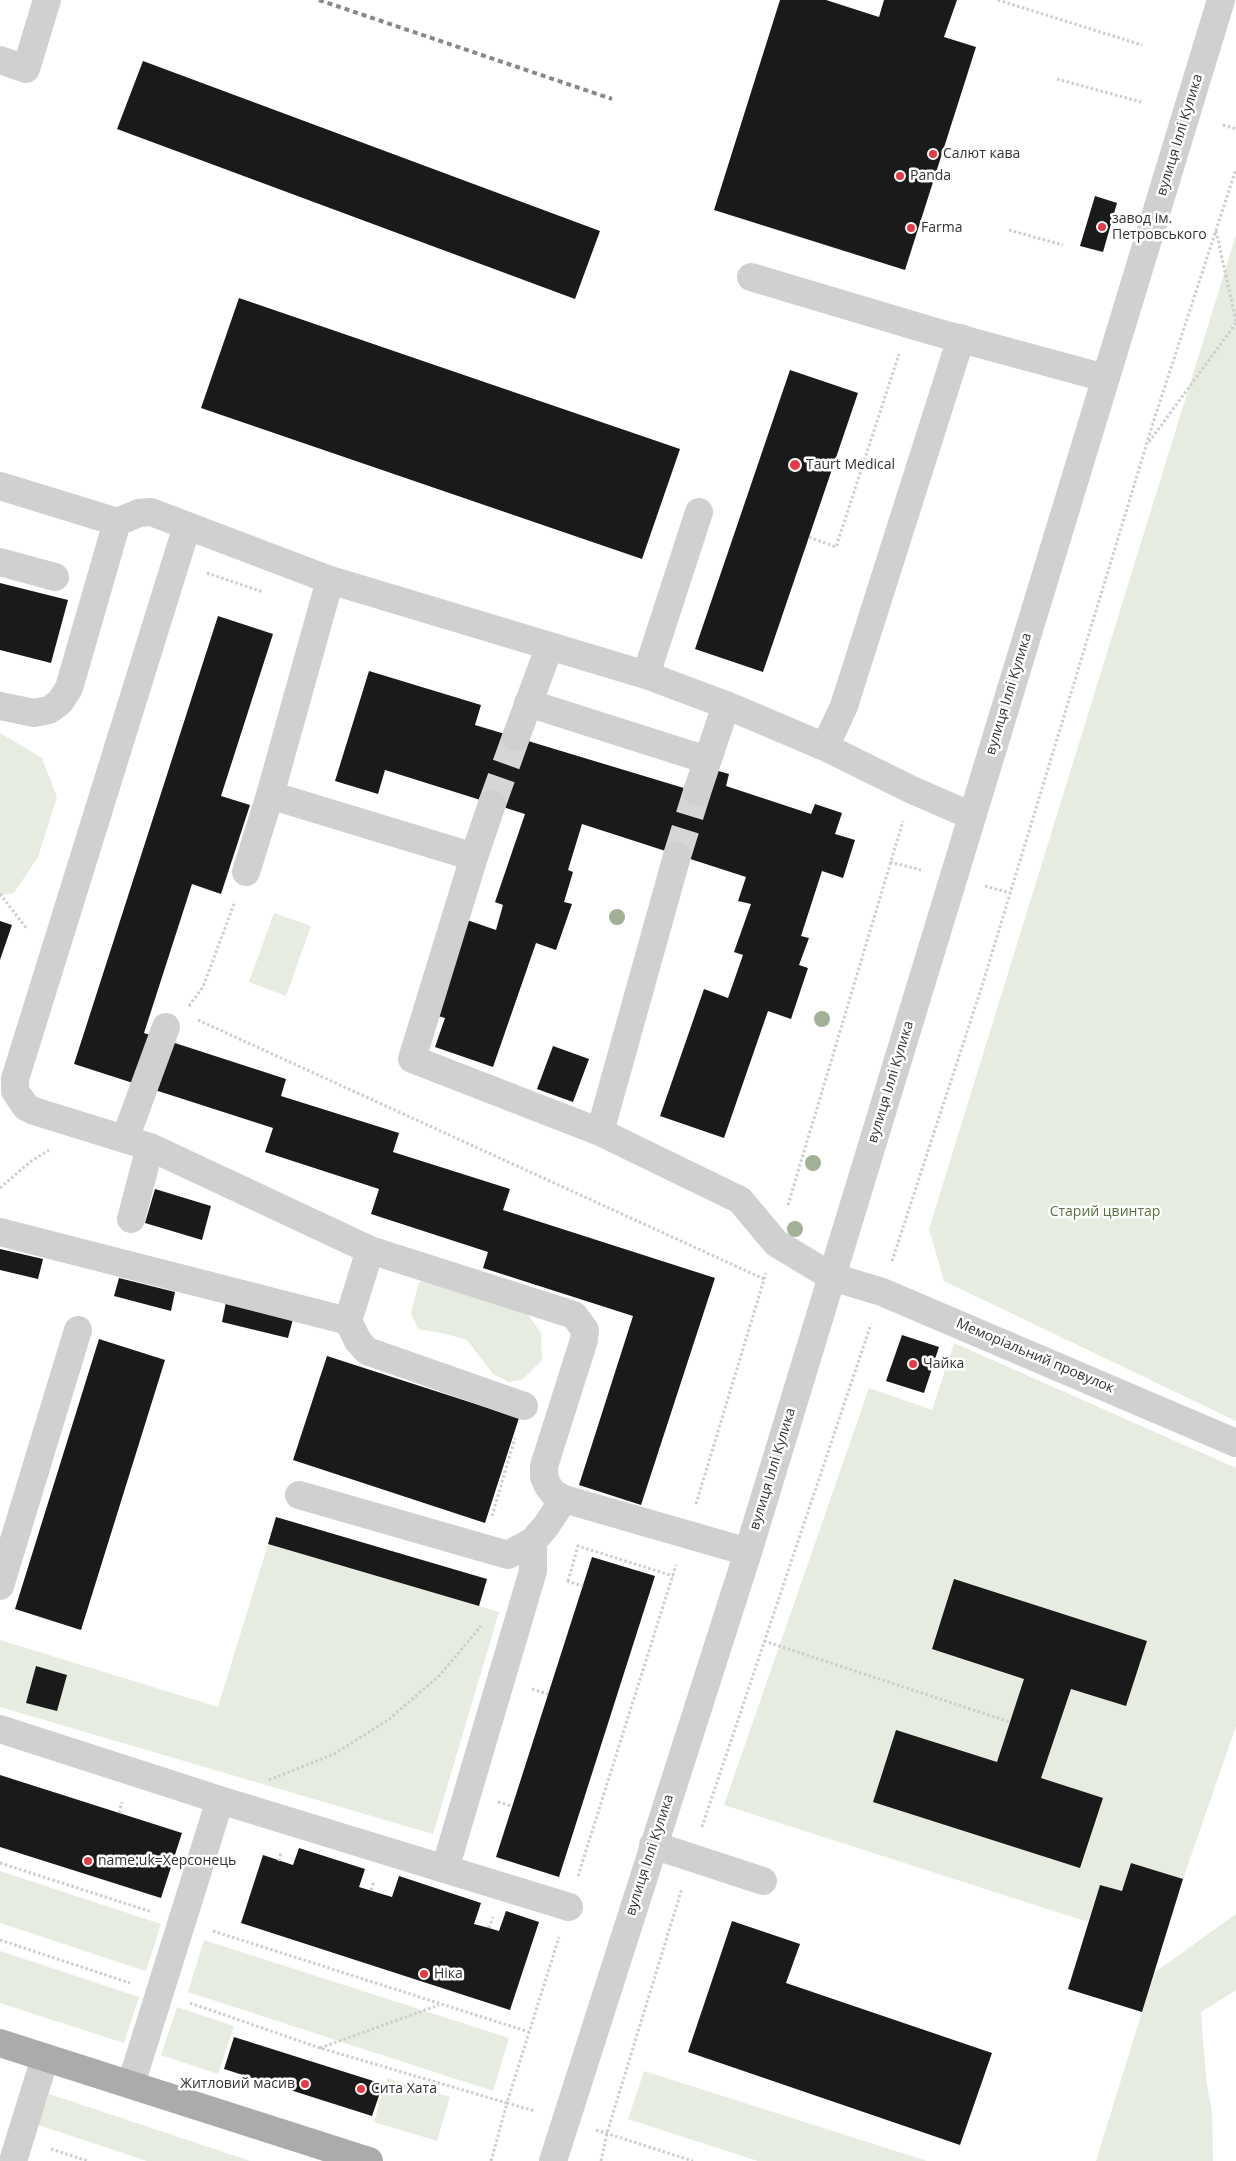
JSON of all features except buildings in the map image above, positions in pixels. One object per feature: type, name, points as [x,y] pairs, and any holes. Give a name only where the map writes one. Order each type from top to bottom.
[{"type":"main road","points":[[0,2042],[369,2161]]},
{"type":"street","points":[[0,60],[26,69],[47,0]]},
{"type":"street","name":"вулиця Іллі Кулика","points":[[553,2161],[748,1552],[1221,0]]},
{"type":"street","points":[[751,277],[1105,378]]},
{"type":"street","points":[[825,747],[844,706],[961,338]]},
{"type":"street","points":[[0,486],[117,522],[139,513],[150,512],[330,580],[549,648],[646,675],[726,705],[825,747],[912,790],[972,816]]},
{"type":"street","points":[[646,675],[699,512]]},
{"type":"street","points":[[0,706],[34,713],[49,710],[60,702],[69,688],[117,522]]},
{"type":"street","points":[[187,526],[15,1079],[15,1091],[26,1107],[137,1143],[370,1250],[574,1315],[581,1322],[585,1330],[584,1340],[544,1466],[544,1477],[548,1486],[554,1494],[564,1500],[748,1552]]},
{"type":"street","points":[[0,562],[55,576]]},
{"type":"street","points":[[246,872],[270,795],[330,580]]},
{"type":"street","points":[[516,737],[549,648]]},
{"type":"street","points":[[528,703],[708,760]]},
{"type":"street","points":[[697,792],[726,705]]},
{"type":"street","points":[[270,795],[474,857],[492,804]]},
{"type":"street","points":[[600,1132],[678,856]]},
{"type":"street","name":"Меморіальний провулок","points":[[474,857],[412,1059],[600,1132],[740,1200],[776,1243],[832,1276],[882,1292],[1236,1443]]},
{"type":"street","points":[[131,1219],[137,1143],[175,1020]]},
{"type":"street","points":[[0,1232],[348,1321]]},
{"type":"street","points":[[370,1250],[348,1321],[358,1341],[367,1351],[524,1406]]},
{"type":"street","points":[[0,1586],[78,1330]]},
{"type":"street","points":[[299,1495],[508,1555],[533,1541],[564,1500]]},
{"type":"street","points":[[445,1868],[533,1571],[533,1541]]},
{"type":"street","points":[[0,1729],[220,1800],[569,1907]]},
{"type":"street","points":[[131,2084],[220,1800]]},
{"type":"street","points":[[653,1845],[763,1881]]},
{"type":"street","points":[[17,2150],[45,2058]]},
{"type":"path","points":[[998,0],[1142,45]]},
{"type":"path","points":[[1057,79],[1141,102]]},
{"type":"path","points":[[1223,125],[1236,129]]},
{"type":"path","points":[[601,2161],[607,2133],[691,1858],[882,1292],[982,986],[1147,444],[1236,169]]},
{"type":"path","points":[[1009,230],[1063,245]]},
{"type":"path","points":[[1147,444],[1236,322],[1216,231]]},
{"type":"path","points":[[809,537],[836,547]]},
{"type":"path","points":[[175,563],[267,594]]},
{"type":"path","points":[[687,1534],[912,790]]},
{"type":"path","points":[[246,872],[203,987],[175,1020],[764,1279]]},
{"type":"path","points":[[0,1188],[30,1162],[86,1127]]},
{"type":"path","points":[[482,1548],[524,1406]]},
{"type":"path","points":[[568,1582],[578,1546],[673,1576]]},
{"type":"path","points":[[491,2161],[529,2032],[677,1563]]},
{"type":"path","points":[[220,1800],[334,1754],[388,1720],[439,1676],[485,1619]]},
{"type":"path","points":[[764,1642],[1010,1722]]},
{"type":"path","points":[[0,1864],[529,2032]]},
{"type":"path","points":[[0,1940],[320,2048],[607,2133],[693,2161]]},
{"type":"path","points":[[320,2048],[440,2004]]},
{"type":"path","points":[[17,2150],[88,2161]]},
{"type":"green space","name":"Старий цвинтар","points":[[1236,235],[1236,1421],[944,1281],[929,1229]]},
{"type":"green space","points":[[0,733],[42,758],[57,797],[38,857],[14,893],[0,895]]},
{"type":"green space","points":[[274,913],[311,926],[286,996],[249,982]]},
{"type":"green space","points":[[430,1281],[524,1309],[541,1333],[542,1360],[523,1379],[509,1382],[493,1374],[467,1340],[418,1329],[411,1313],[419,1282]]},
{"type":"green space","points":[[954,1343],[1236,1468],[1236,1726],[1183,1879],[1131,1863],[1122,1891],[1100,1885],[1088,1922],[724,1805],[869,1388],[932,1410]]},
{"type":"green space","points":[[268,1544],[499,1612],[433,1834],[0,1707],[0,1640],[218,1707]]},
{"type":"green space","points":[[0,1871],[161,1924],[146,1971],[0,1923]]},
{"type":"green space","points":[[1236,1914],[1236,1990],[1201,2012],[1206,2078],[1212,2113],[1213,2161],[1096,2161],[1154,1973]]},
{"type":"green space","points":[[204,1940],[509,2038],[493,2091],[188,1992]]},
{"type":"green space","points":[[0,1951],[139,1997],[124,2043],[0,2003]]},
{"type":"green space","points":[[177,2007],[234,2026],[218,2074],[161,2055]]},
{"type":"green space","points":[[644,2071],[927,2161],[758,2161],[628,2119]]},
{"type":"green space","points":[[387,2078],[450,2097],[437,2141],[374,2122]]},
{"type":"green space","points":[[49,2094],[250,2161],[147,2161],[38,2125]]},
{"type":"tunnel","points":[[492,804],[516,737]]},
{"type":"tunnel","points":[[677,856],[697,792]]},
{"type":"railway","points":[[319,0],[612,99]]},
{"type":"place","name":"Салют кава","points":[[933,154]]},
{"type":"place","name":"Panda","points":[[900,176]]},
{"type":"place","name":"завод ім. Петровського","points":[[1102,227]]},
{"type":"place","name":"Farma","points":[[911,228]]},
{"type":"place","name":"Taurt Medical","points":[[795,465]]},
{"type":"place","name":"Чайка","points":[[913,1364]]},
{"type":"place","name":"name:uk=Херсонець","points":[[88,1861]]},
{"type":"place","name":"Ніка","points":[[424,1974]]},
{"type":"place","name":"Житловий масив","points":[[305,2084]]},
{"type":"place","name":"Сита Хата","points":[[361,2089]]}]
